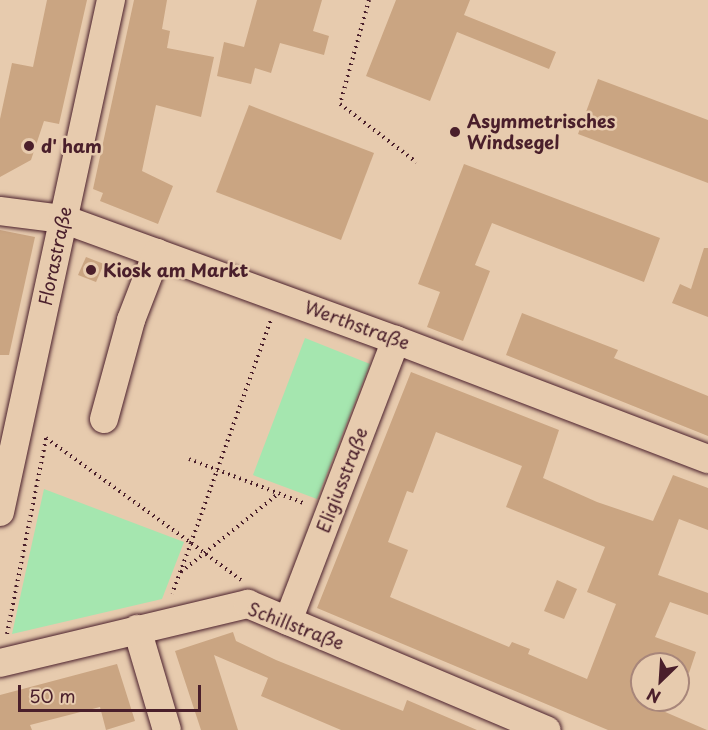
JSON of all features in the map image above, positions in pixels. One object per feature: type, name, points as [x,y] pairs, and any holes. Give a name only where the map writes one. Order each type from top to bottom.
[{"type":"street","name":"Florastraße","points":[[0,512],[111,0]]},
{"type":"street","name":"Werthstraße","points":[[0,211],[63,219],[396,340],[708,459]]},
{"type":"street","points":[[104,419],[131,320],[157,253]]},
{"type":"street","name":"Eligiusstraße","points":[[288,621],[396,340]]},
{"type":"street","name":"Schillstraße","points":[[0,663],[248,604],[288,621],[488,719],[547,730]]},
{"type":"street","points":[[149,626],[167,730]]},
{"type":"path","points":[[369,0],[339,104],[416,162]]},
{"type":"path","points":[[149,626],[180,573],[279,297]]},
{"type":"path","points":[[18,636],[6,638],[46,438],[241,580],[248,604]]},
{"type":"path","points":[[189,459],[330,513]]},
{"type":"path","points":[[180,573],[279,493]]},
{"type":"green space","points":[[305,338],[370,364],[317,499],[253,475]]},
{"type":"green space","points":[[44,489],[184,542],[162,599],[12,634]]},
{"type":"building","points":[[47,0],[87,0],[59,124],[44,121],[31,160],[0,177],[0,119],[12,63],[33,67]]},
{"type":"building","points":[[134,0],[167,0],[162,29],[170,31],[167,48],[214,57],[201,117],[156,105],[142,171],[173,186],[158,224],[100,201],[103,193],[93,189]]},
{"type":"building","points":[[257,0],[322,0],[313,31],[329,36],[324,55],[280,43],[271,73],[255,68],[251,84],[217,76],[224,42],[244,47]]},
{"type":"building","points":[[396,0],[470,0],[464,15],[556,52],[549,69],[457,32],[430,101],[366,76]]},
{"type":"building","points":[[598,79],[708,120],[708,183],[578,134]]},
{"type":"building","points":[[249,105],[374,153],[341,240],[216,192]]},
{"type":"building","points":[[464,164],[660,238],[644,282],[492,223],[475,265],[490,271],[463,341],[427,327],[440,292],[418,284]]},
{"type":"building","points":[[0,230],[35,237],[9,355],[0,355]]},
{"type":"building","points":[[704,248],[708,248],[708,317],[672,303],[680,284],[691,289]]},
{"type":"building","name":"Kiosk am Markt","points":[[86,257],[104,264],[96,282],[78,275]]},
{"type":"building","points":[[522,313],[618,350],[614,358],[708,396],[708,436],[506,355]]},
{"type":"building","points":[[411,372],[559,430],[543,478],[597,502],[653,521],[673,475],[708,488],[708,530],[679,519],[658,575],[708,593],[708,615],[670,602],[655,637],[696,652],[690,670],[690,652],[630,652],[630,712],[665,712],[707,730],[608,730],[317,608]],"holes":[[[436,432],[522,466],[506,507],[605,547],[587,592],[616,604],[587,679],[528,654],[530,649],[512,642],[509,647],[390,597],[408,550],[388,542],[407,491],[413,493]]]},
{"type":"building","points":[[557,580],[577,589],[564,619],[544,611]]},
{"type":"building","points":[[233,632],[236,641],[276,660],[403,711],[407,700],[477,730],[341,730],[261,696],[268,678],[214,655],[238,730],[201,730],[175,651]]},
{"type":"building","points":[[117,664],[135,721],[106,730],[100,707],[30,725],[32,730],[0,730],[0,695]]},
{"type":"place","name":"Asymmetrisches Windsegel","points":[[455,132]]},
{"type":"place","name":"d' ham","points":[[29,146]]},
{"type":"place","name":"Kiosk am Markt","points":[[91,270]]}]
